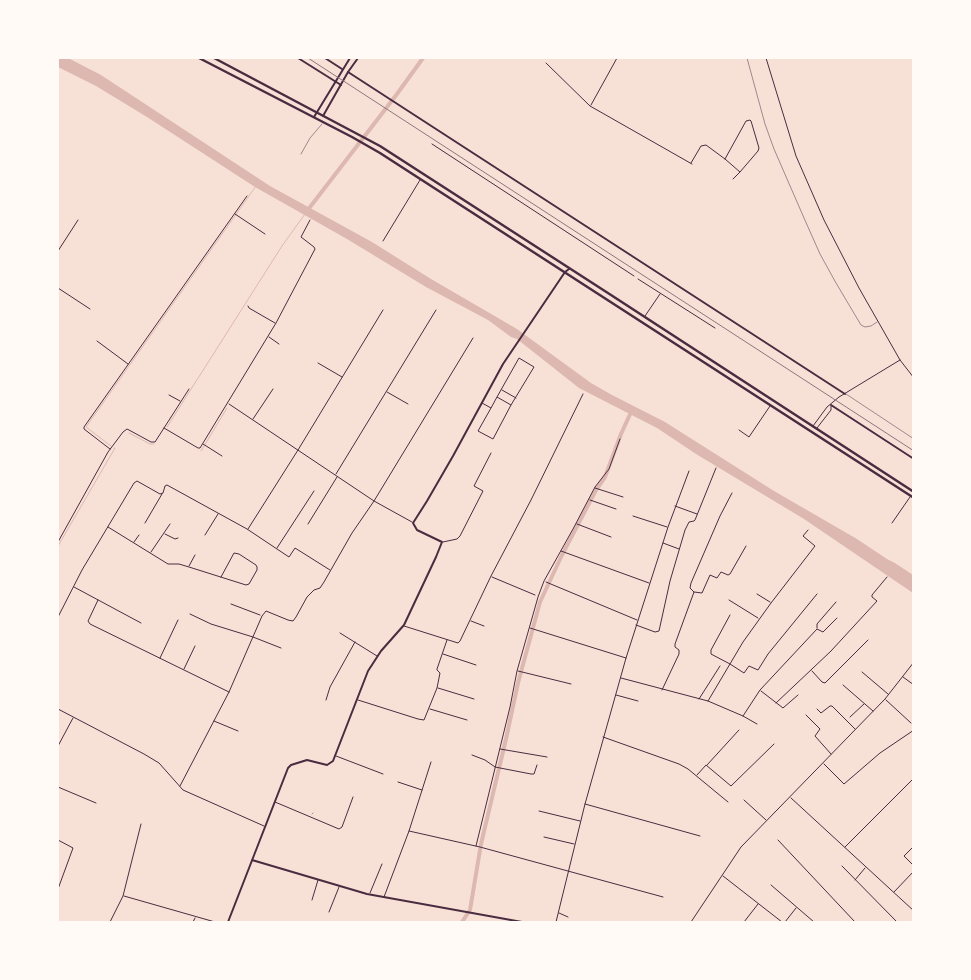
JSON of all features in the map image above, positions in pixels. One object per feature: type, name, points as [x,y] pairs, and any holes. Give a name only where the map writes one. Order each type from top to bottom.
[{"type":"main road","points":[[199,58],[365,143],[912,498]]},
{"type":"main road","points":[[214,58],[368,139],[647,317],[914,492]]},
{"type":"main road","points":[[450,198],[453,193]]},
{"type":"main road","points":[[644,324],[647,317]]},
{"type":"street","points":[[298,58],[341,85]]},
{"type":"street","points":[[325,58],[342,69]]},
{"type":"street","points":[[314,117],[350,58]]},
{"type":"street","points":[[323,116],[358,58]]},
{"type":"street","points":[[590,106],[617,58]]},
{"type":"street","points":[[766,58],[796,156],[824,220],[859,288],[900,360],[914,378]]},
{"type":"street","points":[[546,63],[590,106],[691,164],[703,145],[710,148],[740,172]]},
{"type":"street","points":[[348,72],[845,394]]},
{"type":"street","points":[[324,101],[326,105],[330,104]]},
{"type":"street","points":[[725,159],[746,121],[750,120],[759,148],[733,179]]},
{"type":"street","points":[[432,144],[634,276]]},
{"type":"street","points":[[383,241],[421,178]]},
{"type":"street","points":[[110,449],[84,429],[84,427],[247,196]]},
{"type":"street","points":[[235,214],[265,234]]},
{"type":"street","points":[[58,252],[78,220]]},
{"type":"street","points":[[164,428],[198,448],[204,445],[276,324],[315,250],[301,236],[310,220]]},
{"type":"street","points":[[413,523],[453,456],[503,364],[565,272],[570,268]]},
{"type":"street","points":[[638,279],[715,328]]},
{"type":"street","points":[[58,288],[90,308]]},
{"type":"street","points":[[647,317],[660,294]]},
{"type":"street","points":[[248,306],[276,324]]},
{"type":"street","points":[[247,529],[298,450],[383,310]]},
{"type":"street","points":[[335,475],[436,310]]},
{"type":"street","points":[[268,336],[279,344]]},
{"type":"street","points":[[180,786],[229,692],[262,616],[266,611],[293,621],[310,593],[322,585],[352,533],[374,501],[473,338]]},
{"type":"street","points":[[96,341],[128,364]]},
{"type":"street","points":[[519,358],[534,366],[493,439],[478,431],[497,397],[519,358]]},
{"type":"street","points":[[813,426],[827,407],[900,360]]},
{"type":"street","points":[[318,364],[342,377]]},
{"type":"street","points":[[58,542],[110,449],[125,430],[153,442],[157,439],[189,388]]},
{"type":"street","points":[[253,420],[273,389]]},
{"type":"street","points":[[501,390],[516,398]]},
{"type":"street","points":[[387,391],[408,404]]},
{"type":"street","points":[[404,625],[458,642],[460,641],[583,394]]},
{"type":"street","points":[[169,395],[181,402]]},
{"type":"street","points":[[497,397],[511,405]]},
{"type":"street","points":[[228,403],[374,501],[413,523],[417,530],[442,542],[457,539],[460,536],[483,491],[474,486],[491,453]]},
{"type":"street","points":[[481,403],[491,408]]},
{"type":"street","points":[[817,429],[830,410],[831,405]]},
{"type":"street","points":[[831,405],[914,459]]},
{"type":"street","points":[[739,430],[748,437],[770,406]]},
{"type":"street","points":[[476,846],[517,671],[544,581],[595,488],[609,469],[620,439]]},
{"type":"street","points":[[204,445],[222,456]]},
{"type":"street","points":[[636,625],[655,632],[659,631],[670,581],[688,523],[694,522],[716,468]]},
{"type":"street","points":[[556,922],[584,804],[615,695],[637,620],[688,470]]},
{"type":"street","points":[[308,524],[338,476]]},
{"type":"street","points":[[58,617],[73,587],[135,482],[139,482],[162,494]]},
{"type":"street","points":[[146,523],[167,485],[247,529],[289,556],[295,548],[331,570]]},
{"type":"street","points":[[595,488],[623,497]]},
{"type":"street","points":[[277,549],[314,491]]},
{"type":"street","points":[[732,493],[720,516],[690,588],[694,592],[702,593],[710,575],[717,578],[721,572],[730,574],[746,546]]},
{"type":"street","points":[[892,523],[912,498]]},
{"type":"street","points":[[589,499],[616,509]]},
{"type":"street","points":[[675,506],[697,515]]},
{"type":"street","points":[[205,535],[218,513]]},
{"type":"street","points":[[633,516],[668,527]]},
{"type":"street","points":[[151,553],[170,524]]},
{"type":"street","points":[[576,524],[611,537]]},
{"type":"street","points":[[108,527],[168,564],[179,564],[246,585],[248,585],[257,567],[234,553],[221,577]]},
{"type":"street","points":[[708,701],[743,642],[815,546],[803,536],[808,530]]},
{"type":"street","points":[[164,533],[175,539],[178,538]]},
{"type":"street","points":[[134,543],[139,534]]},
{"type":"street","points":[[228,922],[286,770],[289,766],[307,760],[327,765],[333,761],[368,671],[377,656],[404,625],[442,542]]},
{"type":"street","points":[[663,543],[679,549]]},
{"type":"street","points":[[561,551],[650,583]]},
{"type":"street","points":[[189,567],[195,556]]},
{"type":"street","points":[[491,576],[535,595]]},
{"type":"street","points":[[776,703],[831,651],[876,601],[872,595],[887,576]]},
{"type":"street","points":[[544,581],[637,620]]},
{"type":"street","points":[[73,587],[141,624]]},
{"type":"street","points":[[662,690],[679,654],[675,644],[694,592]]},
{"type":"street","points":[[758,594],[771,603]]},
{"type":"street","points":[[730,615],[711,650],[711,654],[744,673],[749,666],[758,670],[768,654],[816,594]]},
{"type":"street","points":[[98,600],[88,621],[90,624],[229,692]]},
{"type":"street","points":[[729,600],[759,619]]},
{"type":"street","points":[[742,716],[760,690],[817,629],[817,624],[836,602]]},
{"type":"street","points":[[231,604],[262,616]]},
{"type":"street","points":[[190,614],[211,624],[281,648]]},
{"type":"street","points":[[817,629],[823,632],[837,618]]},
{"type":"street","points":[[160,658],[178,620]]},
{"type":"street","points":[[470,621],[484,626]]},
{"type":"street","points":[[529,628],[626,658]]},
{"type":"street","points":[[340,633],[377,656]]},
{"type":"street","points":[[358,699],[423,721],[437,688],[440,673],[437,669],[448,639]]},
{"type":"street","points":[[811,670],[825,683],[868,640]]},
{"type":"street","points":[[326,700],[330,687],[355,642]]},
{"type":"street","points":[[184,670],[195,646]]},
{"type":"street","points":[[442,654],[476,665]]},
{"type":"street","points":[[691,922],[741,847],[885,699],[914,662]]},
{"type":"street","points":[[699,699],[720,666]]},
{"type":"street","points":[[517,671],[571,684]]},
{"type":"street","points":[[862,672],[889,694]]},
{"type":"street","points":[[902,677],[914,685]]},
{"type":"street","points":[[620,678],[708,701],[757,724]]},
{"type":"street","points":[[843,685],[873,711]]},
{"type":"street","points":[[437,688],[474,700]]},
{"type":"street","points":[[760,690],[783,708],[798,696]]},
{"type":"street","points":[[615,695],[638,701]]},
{"type":"street","points":[[885,699],[911,723]]},
{"type":"street","points":[[850,717],[864,703]]},
{"type":"street","points":[[817,709],[822,713],[832,706],[856,729]]},
{"type":"street","points":[[430,708],[467,720]]},
{"type":"street","points":[[58,709],[136,749],[159,763],[183,790],[265,826]]},
{"type":"street","points":[[806,715],[820,729],[815,736],[832,754]]},
{"type":"street","points":[[58,746],[73,717]]},
{"type":"street","points":[[214,720],[238,731]]},
{"type":"street","points":[[697,775],[739,730]]},
{"type":"street","points":[[823,763],[844,784],[880,753],[914,730]]},
{"type":"street","points":[[603,737],[688,768],[728,802]]},
{"type":"street","points":[[706,765],[731,786],[774,744]]},
{"type":"street","points":[[500,749],[547,757]]},
{"type":"street","points":[[472,755],[485,760],[495,767],[533,774],[537,765]]},
{"type":"street","points":[[336,756],[383,774]]},
{"type":"street","points":[[384,897],[432,762]]},
{"type":"street","points":[[844,847],[914,778]]},
{"type":"street","points":[[398,782],[423,790]]},
{"type":"street","points":[[58,787],[96,803]]},
{"type":"street","points":[[274,802],[338,829],[342,827],[353,797]]},
{"type":"street","points":[[790,797],[914,910]]},
{"type":"street","points":[[744,800],[766,821]]},
{"type":"street","points":[[584,804],[700,836]]},
{"type":"street","points":[[539,811],[580,821]]},
{"type":"street","points":[[110,922],[123,896],[141,824]]},
{"type":"street","points":[[408,831],[476,846],[663,897]]},
{"type":"street","points":[[544,837],[575,844]]},
{"type":"street","points":[[58,840],[72,846],[72,849],[58,889]]},
{"type":"street","points":[[778,840],[855,922]]},
{"type":"street","points":[[914,846],[904,856],[914,866]]},
{"type":"street","points":[[252,860],[370,895],[522,922]]},
{"type":"street","points":[[370,895],[382,864]]},
{"type":"street","points":[[842,866],[897,922]]},
{"type":"street","points":[[854,880],[866,867]]},
{"type":"street","points":[[893,892],[914,871]]},
{"type":"street","points":[[723,876],[784,922],[797,907]]},
{"type":"street","points":[[312,900],[318,880]]},
{"type":"street","points":[[771,885],[814,922]]},
{"type":"street","points":[[329,912],[339,886]]},
{"type":"street","points":[[123,896],[214,922]]},
{"type":"street","points":[[744,922],[758,904]]},
{"type":"street","points":[[558,913],[568,917]]},
{"type":"street","points":[[193,922],[195,917]]},
{"type":"lane","points":[[747,58],[765,124],[774,149],[820,254],[861,325],[865,327],[872,326],[878,321]]},
{"type":"lane","points":[[301,154],[310,138],[323,122]]},
{"type":"lane","points":[[845,394],[914,439]]},
{"type":"shaded area","points":[[58,58],[68,58],[101,75],[270,186],[372,242],[517,329],[591,383],[665,422],[774,491],[857,539],[913,575],[913,593],[804,519],[696,454],[657,428],[579,388],[517,339],[511,337],[488,320],[426,287],[347,239],[255,187],[147,117],[96,86],[58,67]]},
{"type":"waterway","points":[[307,211],[423,58]]},
{"type":"waterway","points":[[111,446],[86,427],[256,186]]},
{"type":"waterway","points":[[167,427],[282,246],[305,214]]},
{"type":"waterway","points":[[201,451],[227,408]]},
{"type":"waterway","points":[[462,922],[470,910],[481,844],[518,683],[540,602],[562,555],[596,490],[605,477],[632,410]]},
{"type":"waterway","points":[[129,433],[150,444],[154,444]]},
{"type":"waterway","points":[[58,546],[114,448]]},
{"type":"railway","points":[[308,58],[914,451]]}]
